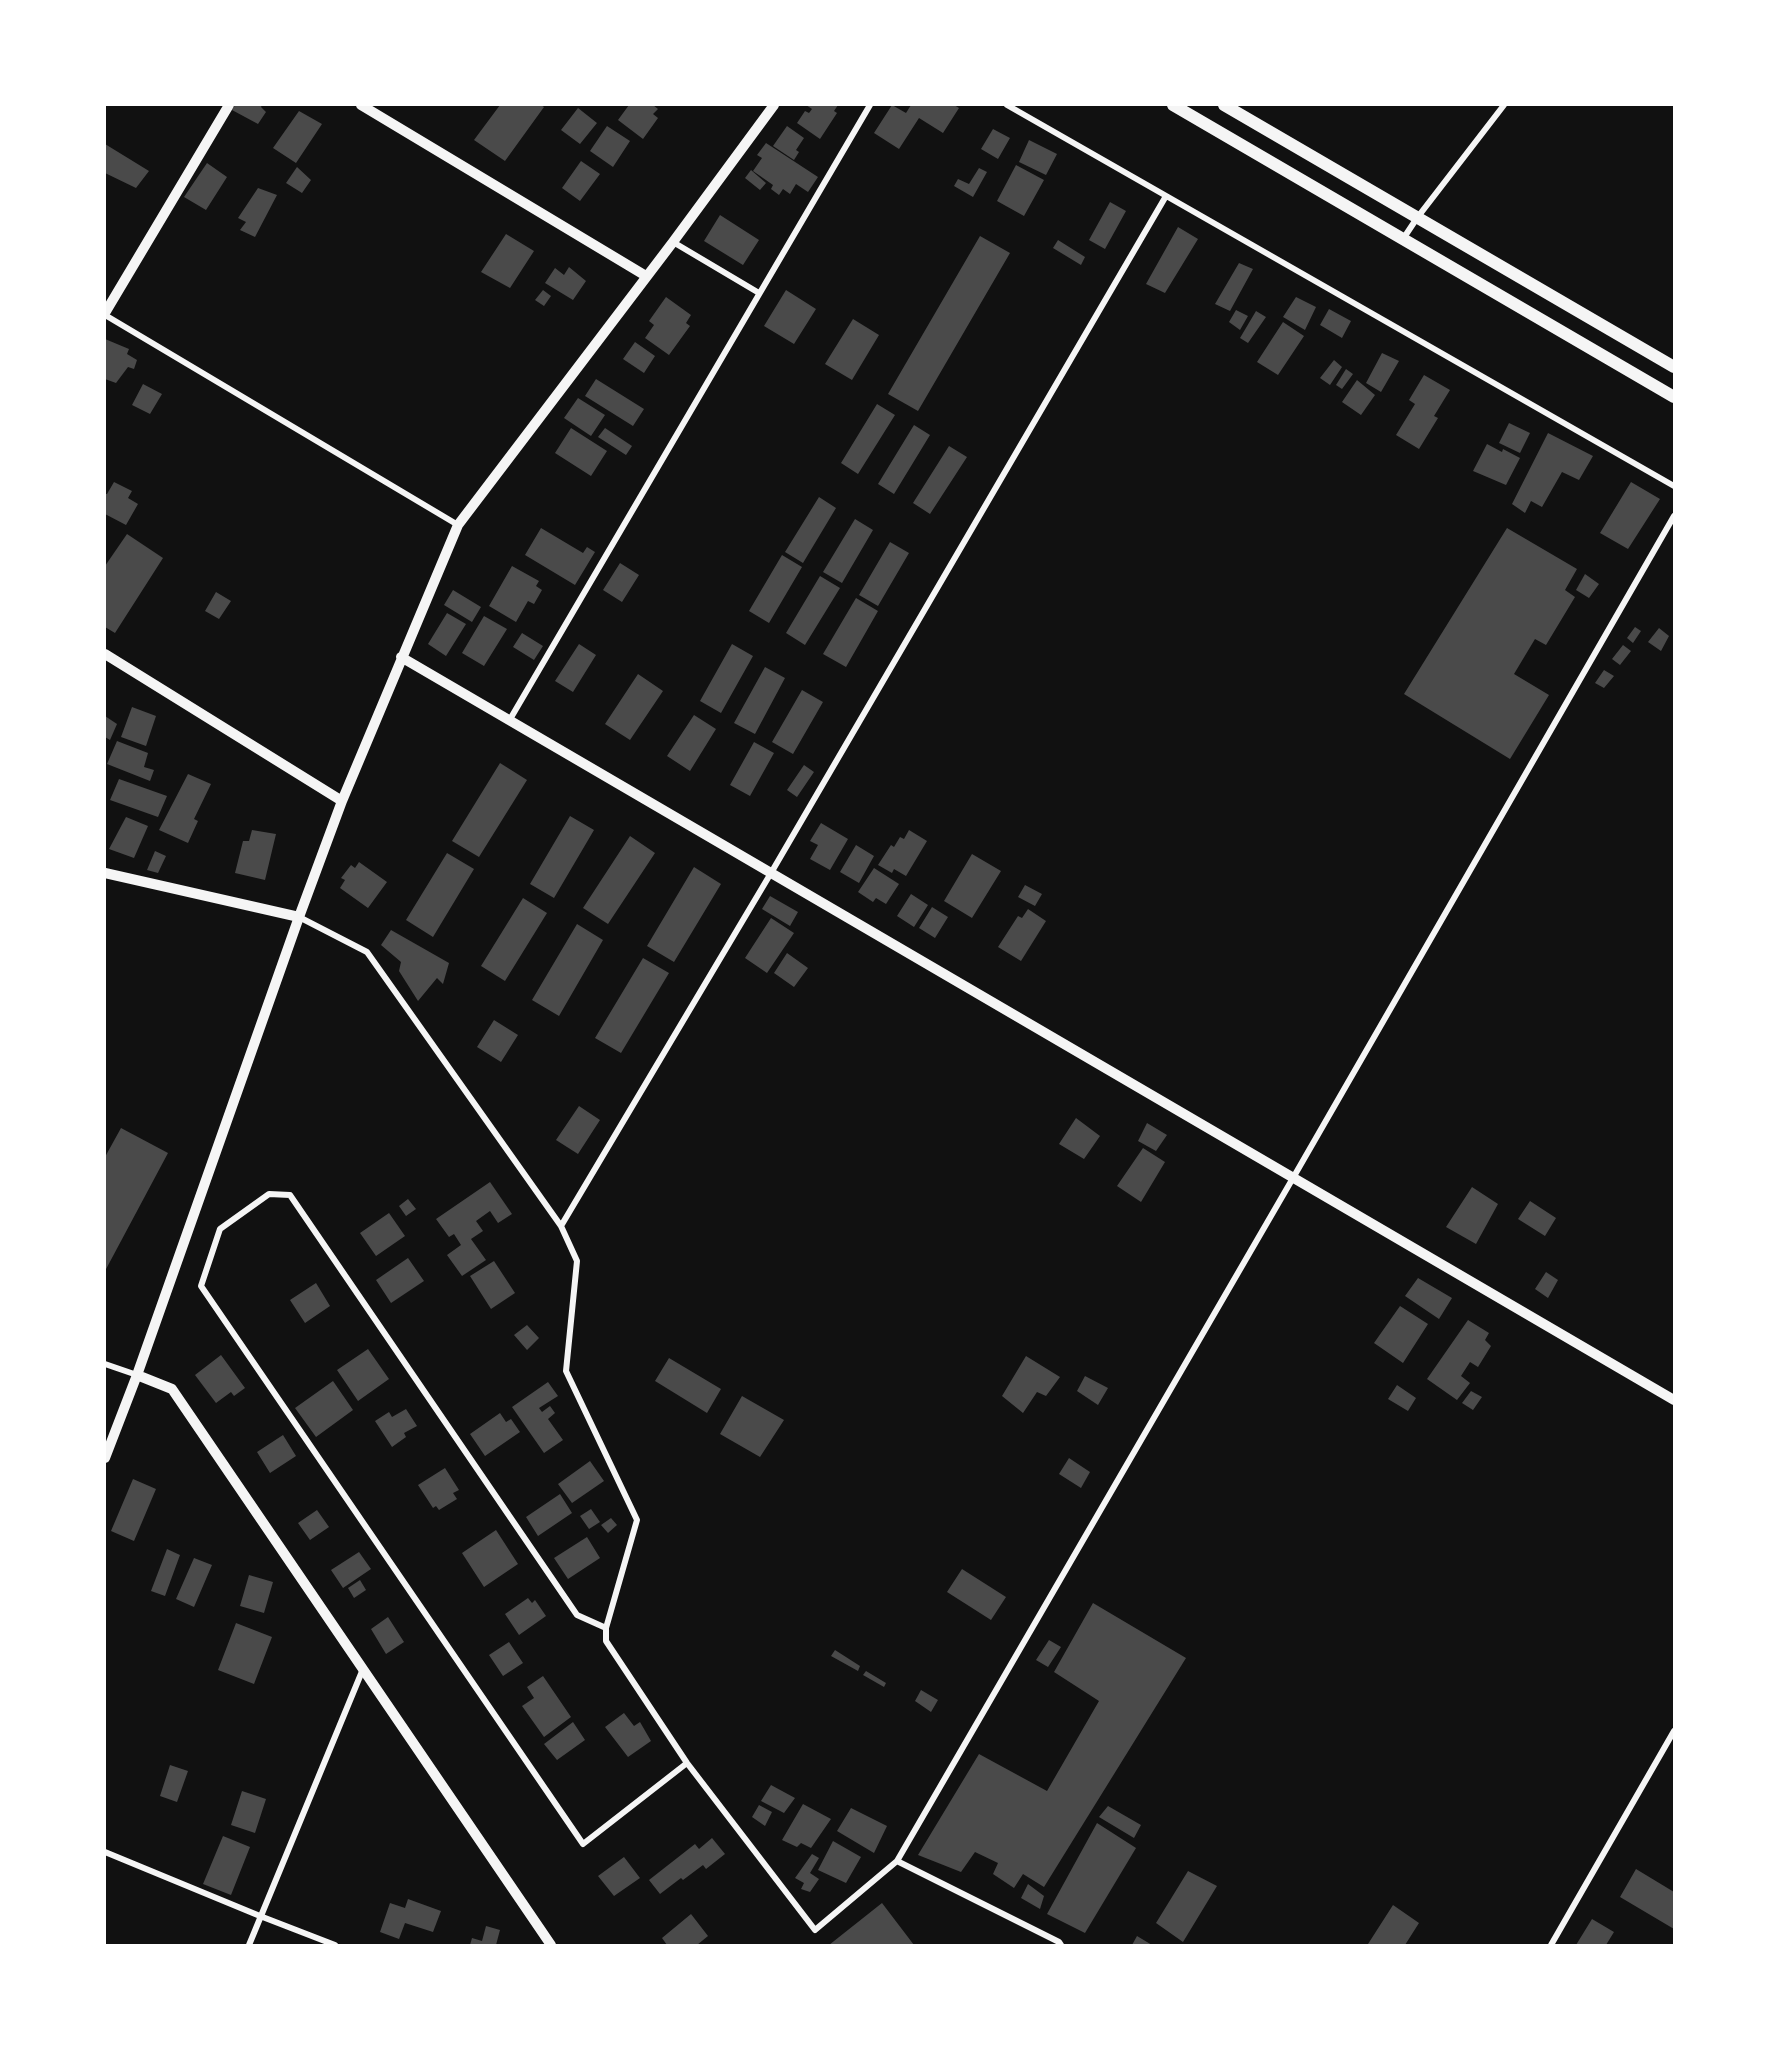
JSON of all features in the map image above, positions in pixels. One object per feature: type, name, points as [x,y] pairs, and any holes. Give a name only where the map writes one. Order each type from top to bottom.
[{"type":"main road","points":[[1173,105],[1674,397]]},
{"type":"main road","points":[[1224,105],[1674,367]]},
{"type":"street","points":[[229,105],[105,314],[458,525]]},
{"type":"street","points":[[361,105],[646,276]]},
{"type":"street","points":[[105,1458],[137,1375],[342,801],[458,525],[674,242],[774,105]]},
{"type":"street","points":[[509,721],[870,105]]},
{"type":"street","points":[[1008,105],[1674,486]]},
{"type":"street","points":[[1403,239],[1504,105]]},
{"type":"street","points":[[561,1226],[771,873],[1166,196]]},
{"type":"street","points":[[674,242],[759,293]]},
{"type":"street","points":[[105,873],[299,918],[367,952],[561,1226],[578,1262],[566,1371],[637,1520],[606,1628],[606,1641],[687,1763],[815,1930],[897,1861],[1674,516]]},
{"type":"street","points":[[105,654],[342,801]]},
{"type":"street","points":[[401,657],[1674,1400]]},
{"type":"street","points":[[606,1628],[577,1615],[290,1195],[269,1194],[220,1229],[201,1286],[583,1844],[687,1763]]},
{"type":"street","points":[[105,1364],[172,1389],[551,1945]]},
{"type":"street","points":[[249,1945],[363,1668]]},
{"type":"street","points":[[1551,1945],[1674,1731]]},
{"type":"street","points":[[105,1852],[335,1945]]},
{"type":"street","points":[[897,1861],[1061,1945]]},
{"type":"building","points":[[235,105],[262,105],[261,107],[266,112],[258,124],[232,110]]},
{"type":"building","points":[[500,105],[541,105],[544,107],[505,161],[474,140]]},
{"type":"building","points":[[629,105],[653,105],[658,109],[653,114],[658,118],[643,139],[618,120]]},
{"type":"building","points":[[806,105],[838,105],[834,111],[837,113],[820,139],[797,123],[805,111],[809,113],[812,109]]},
{"type":"building","points":[[892,105],[906,113],[911,105],[954,105],[959,108],[943,133],[919,118],[899,149],[874,133]]},
{"type":"building","points":[[578,108],[597,123],[580,144],[561,130]]},
{"type":"building","points":[[299,111],[322,124],[296,163],[273,148]]},
{"type":"building","points":[[607,126],[630,141],[613,167],[590,151]]},
{"type":"building","points":[[787,126],[804,138],[796,150],[799,152],[794,160],[773,146]]},
{"type":"building","points":[[993,129],[1010,138],[998,159],[981,149]]},
{"type":"building","points":[[1029,140],[1057,154],[1046,175],[1019,162]]},
{"type":"building","points":[[766,143],[818,177],[808,192],[796,184],[790,194],[783,189],[779,195],[771,189],[773,185],[753,171],[762,158],[757,155]]},
{"type":"building","points":[[105,144],[149,171],[136,188],[105,173]]},
{"type":"building","points":[[581,161],[600,174],[580,201],[562,188]]},
{"type":"building","points":[[207,163],[227,177],[206,210],[184,197]]},
{"type":"building","points":[[1016,165],[1044,180],[1024,216],[997,201]]},
{"type":"building","points":[[297,167],[311,180],[302,193],[286,183]]},
{"type":"building","points":[[979,168],[987,172],[973,197],[954,186],[958,179],[969,184]]},
{"type":"building","points":[[751,170],[766,183],[760,190],[745,178]]},
{"type":"building","points":[[258,188],[277,195],[255,237],[240,230],[246,222],[238,218]]},
{"type":"building","points":[[1110,202],[1126,211],[1105,249],[1089,240]]},
{"type":"building","points":[[720,215],[759,240],[743,265],[704,241]]},
{"type":"building","points":[[1178,227],[1198,239],[1165,293],[1146,284]]},
{"type":"building","points":[[506,234],[534,251],[510,288],[481,272]]},
{"type":"building","points":[[980,236],[1010,253],[918,411],[888,394]]},
{"type":"building","points":[[1058,240],[1085,257],[1081,265],[1053,248]]},
{"type":"building","points":[[1239,263],[1253,269],[1230,311],[1215,304]]},
{"type":"building","points":[[569,267],[586,281],[573,300],[545,283],[555,268],[564,275]]},
{"type":"building","points":[[543,290],[551,296],[544,306],[535,300]]},
{"type":"building","points":[[786,290],[816,309],[794,344],[764,326]]},
{"type":"building","points":[[666,297],[691,315],[686,323],[690,326],[669,355],[645,338],[654,325],[649,321]]},
{"type":"building","points":[[1296,297],[1316,307],[1305,330],[1283,317]]},
{"type":"building","points":[[1329,309],[1351,321],[1342,338],[1320,325]]},
{"type":"building","points":[[1236,310],[1248,316],[1240,330],[1229,322]]},
{"type":"building","points":[[1256,311],[1266,317],[1248,343],[1240,338]]},
{"type":"building","points":[[853,319],[879,335],[852,380],[825,364]]},
{"type":"building","points":[[1283,322],[1304,336],[1278,375],[1257,362]]},
{"type":"building","points":[[105,339],[129,349],[127,354],[137,360],[134,369],[128,367],[116,383],[105,379]]},
{"type":"building","points":[[635,342],[655,356],[644,373],[623,359]]},
{"type":"building","points":[[1382,353],[1399,361],[1381,392],[1366,383]]},
{"type":"building","points":[[1334,360],[1342,367],[1330,385],[1320,378]]},
{"type":"building","points":[[1346,369],[1353,374],[1342,389],[1336,385]]},
{"type":"building","points":[[1424,375],[1450,390],[1434,416],[1438,418],[1419,449],[1396,435],[1415,404],[1409,400]]},
{"type":"building","points":[[596,379],[644,409],[633,426],[585,396]]},
{"type":"building","points":[[1357,380],[1375,395],[1361,415],[1342,402]]},
{"type":"building","points":[[143,384],[162,394],[150,414],[132,405]]},
{"type":"building","points":[[578,398],[605,415],[591,436],[564,418]]},
{"type":"building","points":[[877,404],[895,415],[858,474],[841,463]]},
{"type":"building","points":[[1509,423],[1530,433],[1520,453],[1499,443]]},
{"type":"building","points":[[914,425],[930,435],[894,494],[878,484]]},
{"type":"building","points":[[571,428],[607,451],[591,476],[555,453]]},
{"type":"building","points":[[605,428],[632,446],[626,455],[598,437]]},
{"type":"building","points":[[1548,433],[1593,456],[1579,480],[1562,472],[1542,507],[1531,501],[1525,513],[1512,504]]},
{"type":"building","points":[[1487,444],[1520,458],[1506,485],[1473,471]]},
{"type":"building","points":[[949,446],[967,457],[930,514],[913,503]]},
{"type":"building","points":[[114,482],[132,491],[128,498],[138,504],[126,525],[105,514],[105,494]]},
{"type":"building","points":[[1631,482],[1660,499],[1628,549],[1600,533]]},
{"type":"building","points":[[819,497],[836,508],[803,563],[785,552]]},
{"type":"building","points":[[855,519],[873,530],[842,583],[823,572]]},
{"type":"building","points":[[541,528],[583,553],[587,547],[595,552],[575,585],[525,555]]},
{"type":"building","points":[[1507,528],[1577,569],[1565,590],[1575,597],[1546,645],[1535,639],[1514,674],[1549,695],[1510,759],[1404,694]]},
{"type":"building","points":[[127,534],[163,558],[115,633],[105,627],[105,566]]},
{"type":"building","points":[[890,542],[909,553],[878,606],[859,595]]},
{"type":"building","points":[[782,555],[802,567],[769,623],[749,611]]},
{"type":"building","points":[[620,563],[639,575],[622,602],[603,590]]},
{"type":"building","points":[[512,566],[539,581],[536,586],[542,590],[534,604],[528,601],[516,622],[489,606]]},
{"type":"building","points":[[1585,574],[1599,584],[1589,598],[1576,590]]},
{"type":"building","points":[[820,576],[840,588],[805,645],[786,633]]},
{"type":"building","points":[[453,590],[481,607],[472,622],[444,605]]},
{"type":"building","points":[[216,592],[231,601],[219,619],[205,611]]},
{"type":"building","points":[[856,598],[878,611],[846,667],[823,654]]},
{"type":"building","points":[[447,613],[466,624],[446,656],[428,644]]},
{"type":"building","points":[[484,616],[507,629],[484,666],[462,653]]},
{"type":"building","points":[[1635,627],[1641,631],[1633,643],[1627,638]]},
{"type":"building","points":[[1659,628],[1669,636],[1661,651],[1648,642]]},
{"type":"building","points":[[522,633],[543,646],[534,660],[513,647]]},
{"type":"building","points":[[579,644],[596,655],[573,692],[555,681]]},
{"type":"building","points":[[732,644],[753,656],[721,713],[700,701]]},
{"type":"building","points":[[1623,645],[1631,651],[1620,665],[1612,659]]},
{"type":"building","points":[[765,667],[785,678],[755,734],[734,723]]},
{"type":"building","points":[[1604,670],[1614,676],[1604,688],[1595,683]]},
{"type":"building","points":[[638,674],[663,691],[630,740],[605,724]]},
{"type":"building","points":[[802,690],[823,702],[793,754],[772,742]]},
{"type":"building","points":[[132,707],[156,716],[146,746],[121,737]]},
{"type":"building","points":[[694,715],[716,729],[690,771],[667,756]]},
{"type":"building","points":[[105,716],[117,724],[110,740],[105,737]]},
{"type":"building","points":[[117,741],[148,753],[144,767],[154,770],[150,781],[107,764]]},
{"type":"building","points":[[754,742],[774,753],[750,796],[730,785]]},
{"type":"building","points":[[500,763],[527,780],[479,857],[452,841]]},
{"type":"building","points":[[804,765],[814,772],[797,797],[787,790]]},
{"type":"building","points":[[188,774],[211,784],[194,819],[198,821],[188,843],[159,830]]},
{"type":"building","points":[[119,779],[167,796],[158,817],[110,800]]},
{"type":"building","points":[[570,816],[594,830],[554,898],[530,884]]},
{"type":"building","points":[[126,817],[148,826],[134,858],[109,849]]},
{"type":"building","points":[[821,823],[848,839],[830,870],[810,859],[818,845],[810,841]]},
{"type":"building","points":[[252,830],[276,834],[265,880],[235,873],[243,841],[249,841]]},
{"type":"building","points":[[909,830],[927,841],[906,876],[894,869],[892,873],[878,865],[891,845],[894,847],[900,837],[904,839]]},
{"type":"building","points":[[630,836],[655,853],[608,924],[583,908]]},
{"type":"building","points":[[856,845],[874,856],[859,883],[840,872]]},
{"type":"building","points":[[155,851],[166,856],[158,873],[147,870]]},
{"type":"building","points":[[447,853],[474,869],[433,937],[406,920]]},
{"type":"building","points":[[972,854],[1001,871],[972,918],[944,901]]},
{"type":"building","points":[[359,862],[387,882],[368,908],[340,888],[345,880],[341,878],[351,865],[355,868]]},
{"type":"building","points":[[694,867],[721,884],[674,962],[647,946]]},
{"type":"building","points":[[874,868],[899,884],[886,904],[876,898],[873,902],[858,892]]},
{"type":"building","points":[[1025,885],[1042,894],[1035,906],[1018,897]]},
{"type":"building","points":[[911,894],[928,905],[914,927],[897,916]]},
{"type":"building","points":[[770,896],[798,912],[790,926],[762,909]]},
{"type":"building","points":[[523,898],[547,913],[505,981],[481,966]]},
{"type":"building","points":[[932,907],[948,917],[935,938],[919,928]]},
{"type":"building","points":[[1028,909],[1046,921],[1021,961],[998,947],[1018,916],[1022,918]]},
{"type":"building","points":[[771,918],[794,933],[767,973],[745,958]]},
{"type":"building","points":[[577,924],[603,940],[559,1016],[532,1000]]},
{"type":"building","points":[[391,930],[449,963],[443,984],[437,978],[418,1001],[399,971],[401,962],[381,945]]},
{"type":"building","points":[[787,953],[808,968],[794,987],[774,973]]},
{"type":"building","points":[[643,958],[669,973],[621,1053],[595,1038]]},
{"type":"building","points":[[494,1020],[518,1035],[501,1062],[477,1047]]},
{"type":"building","points":[[579,1106],[600,1120],[578,1154],[556,1140]]},
{"type":"building","points":[[1076,1118],[1100,1136],[1084,1159],[1059,1144]]},
{"type":"building","points":[[1147,1123],[1167,1135],[1156,1151],[1138,1141]]},
{"type":"building","points":[[121,1128],[168,1153],[105,1271],[105,1157]]},
{"type":"building","points":[[1143,1148],[1165,1162],[1141,1202],[1117,1186]]},
{"type":"building","points":[[490,1182],[512,1214],[498,1223],[490,1211],[476,1221],[483,1231],[471,1239],[486,1260],[462,1276],[447,1255],[461,1245],[454,1234],[449,1237],[436,1219]]},
{"type":"building","points":[[1472,1187],[1498,1204],[1476,1244],[1446,1227]]},
{"type":"building","points":[[408,1199],[416,1209],[406,1216],[399,1206]]},
{"type":"building","points":[[1530,1201],[1556,1218],[1545,1236],[1518,1219]]},
{"type":"building","points":[[389,1213],[405,1236],[376,1256],[360,1233]]},
{"type":"building","points":[[408,1258],[424,1281],[391,1303],[376,1280]]},
{"type":"building","points":[[494,1261],[515,1293],[491,1309],[470,1276]]},
{"type":"building","points":[[1546,1272],[1558,1280],[1548,1298],[1535,1289]]},
{"type":"building","points":[[1418,1278],[1452,1298],[1439,1319],[1405,1296]]},
{"type":"building","points":[[316,1283],[330,1306],[305,1323],[290,1300]]},
{"type":"building","points":[[1400,1306],[1428,1324],[1403,1363],[1374,1343]]},
{"type":"building","points":[[1468,1320],[1489,1333],[1485,1340],[1491,1346],[1478,1367],[1470,1362],[1461,1376],[1470,1383],[1457,1400],[1427,1379]]},
{"type":"building","points":[[527,1325],[539,1338],[527,1350],[514,1335]]},
{"type":"building","points":[[368,1349],[389,1379],[358,1401],[337,1370]]},
{"type":"building","points":[[221,1355],[245,1388],[234,1396],[231,1392],[216,1403],[195,1375]]},
{"type":"building","points":[[1026,1356],[1060,1377],[1046,1396],[1037,1392],[1023,1413],[1002,1396]]},
{"type":"building","points":[[669,1358],[721,1389],[707,1413],[655,1381]]},
{"type":"building","points":[[1085,1376],[1108,1388],[1098,1405],[1077,1391]]},
{"type":"building","points":[[333,1381],[353,1410],[316,1437],[295,1408]]},
{"type":"building","points":[[548,1382],[558,1396],[539,1408],[542,1412],[550,1406],[555,1413],[548,1419],[563,1440],[544,1453],[512,1407]]},
{"type":"building","points":[[1397,1385],[1416,1398],[1408,1411],[1388,1399]]},
{"type":"building","points":[[1471,1391],[1482,1397],[1473,1410],[1462,1403]]},
{"type":"building","points":[[742,1396],[784,1420],[760,1457],[720,1434]]},
{"type":"building","points":[[406,1409],[417,1426],[404,1433],[406,1437],[392,1447],[375,1421],[389,1412],[392,1417]]},
{"type":"building","points":[[500,1413],[506,1422],[511,1419],[520,1432],[485,1456],[470,1434]]},
{"type":"building","points":[[283,1435],[296,1456],[270,1473],[257,1452]]},
{"type":"building","points":[[1069,1458],[1090,1472],[1081,1488],[1059,1474]]},
{"type":"building","points":[[590,1461],[604,1481],[572,1503],[558,1484]]},
{"type":"building","points":[[445,1468],[459,1490],[453,1493],[457,1499],[439,1510],[436,1506],[433,1508],[418,1485]]},
{"type":"building","points":[[133,1479],[156,1489],[134,1541],[111,1531]]},
{"type":"building","points":[[560,1494],[572,1513],[538,1536],[526,1517]]},
{"type":"building","points":[[591,1509],[600,1522],[589,1529],[580,1516]]},
{"type":"building","points":[[317,1510],[329,1527],[310,1540],[298,1523]]},
{"type":"building","points":[[611,1518],[617,1525],[608,1533],[601,1525]]},
{"type":"building","points":[[496,1530],[518,1564],[484,1587],[462,1553]]},
{"type":"building","points":[[587,1537],[600,1558],[568,1579],[554,1558]]},
{"type":"building","points":[[167,1549],[180,1555],[165,1596],[151,1591]]},
{"type":"building","points":[[359,1552],[371,1569],[343,1588],[331,1570]]},
{"type":"building","points":[[194,1558],[212,1565],[194,1607],[176,1599]]},
{"type":"building","points":[[962,1569],[1006,1597],[991,1620],[947,1592]]},
{"type":"building","points":[[249,1575],[273,1582],[264,1613],[240,1606]]},
{"type":"building","points":[[360,1580],[366,1590],[354,1598],[348,1588]]},
{"type":"building","points":[[528,1598],[532,1603],[535,1600],[546,1616],[519,1635],[505,1614]]},
{"type":"building","points":[[1093,1603],[1186,1658],[1044,1887],[1023,1874],[1014,1888],[993,1874],[998,1863],[975,1852],[961,1872],[918,1855],[979,1754],[1047,1791],[1099,1701],[1054,1672]]},
{"type":"building","points":[[388,1617],[404,1642],[386,1654],[371,1629]]},
{"type":"building","points":[[236,1623],[272,1637],[254,1684],[218,1670]]},
{"type":"building","points":[[1049,1640],[1061,1647],[1048,1667],[1036,1660]]},
{"type":"building","points":[[509,1642],[523,1663],[503,1676],[489,1655]]},
{"type":"building","points":[[835,1650],[860,1666],[858,1671],[831,1656]]},
{"type":"building","points":[[866,1671],[886,1683],[884,1687],[863,1675]]},
{"type":"building","points":[[543,1676],[571,1717],[544,1737],[522,1706],[534,1698],[527,1687]]},
{"type":"building","points":[[921,1690],[938,1700],[931,1712],[915,1701]]},
{"type":"building","points":[[624,1713],[634,1726],[640,1722],[651,1741],[628,1757],[605,1727]]},
{"type":"building","points":[[573,1722],[585,1740],[557,1760],[544,1744]]},
{"type":"building","points":[[170,1765],[188,1771],[177,1802],[160,1796]]},
{"type":"building","points":[[771,1785],[795,1798],[784,1813],[761,1801]]},
{"type":"building","points":[[242,1791],[266,1799],[255,1833],[231,1825]]},
{"type":"building","points":[[803,1804],[831,1819],[811,1848],[801,1843],[797,1847],[782,1840]]},
{"type":"building","points":[[759,1805],[772,1812],[765,1826],[752,1817]]},
{"type":"building","points":[[1108,1806],[1141,1825],[1134,1838],[1099,1817]]},
{"type":"building","points":[[851,1808],[887,1826],[874,1853],[837,1831]]},
{"type":"building","points":[[1097,1823],[1136,1848],[1085,1933],[1047,1914]]},
{"type":"building","points":[[223,1836],[250,1847],[231,1895],[203,1884]]},
{"type":"building","points":[[712,1838],[725,1854],[706,1869],[703,1865],[660,1894],[649,1880],[695,1844],[699,1849]]},
{"type":"building","points":[[833,1841],[861,1857],[846,1883],[818,1870]]},
{"type":"building","points":[[812,1854],[819,1858],[810,1873],[819,1879],[810,1892],[801,1889],[804,1883],[795,1878]]},
{"type":"building","points":[[624,1857],[640,1878],[614,1896],[598,1876]]},
{"type":"building","points":[[1636,1869],[1674,1892],[1674,1929],[1620,1897]]},
{"type":"building","points":[[1188,1871],[1217,1886],[1183,1942],[1156,1923]]},
{"type":"building","points":[[1028,1884],[1044,1896],[1040,1909],[1021,1898]]},
{"type":"building","points":[[408,1899],[441,1911],[433,1932],[405,1923],[399,1939],[380,1932],[390,1903],[405,1908]]},
{"type":"building","points":[[882,1903],[914,1945],[829,1945]]},
{"type":"building","points":[[1393,1905],[1419,1923],[1405,1945],[1368,1944]]},
{"type":"building","points":[[691,1914],[708,1936],[697,1945],[667,1945],[662,1938]]},
{"type":"building","points":[[1592,1919],[1614,1932],[1606,1945],[1576,1945]]},
{"type":"building","points":[[486,1926],[500,1930],[496,1945],[470,1945],[472,1938],[482,1941]]},
{"type":"building","points":[[1137,1936],[1152,1945],[1132,1945]]}]
